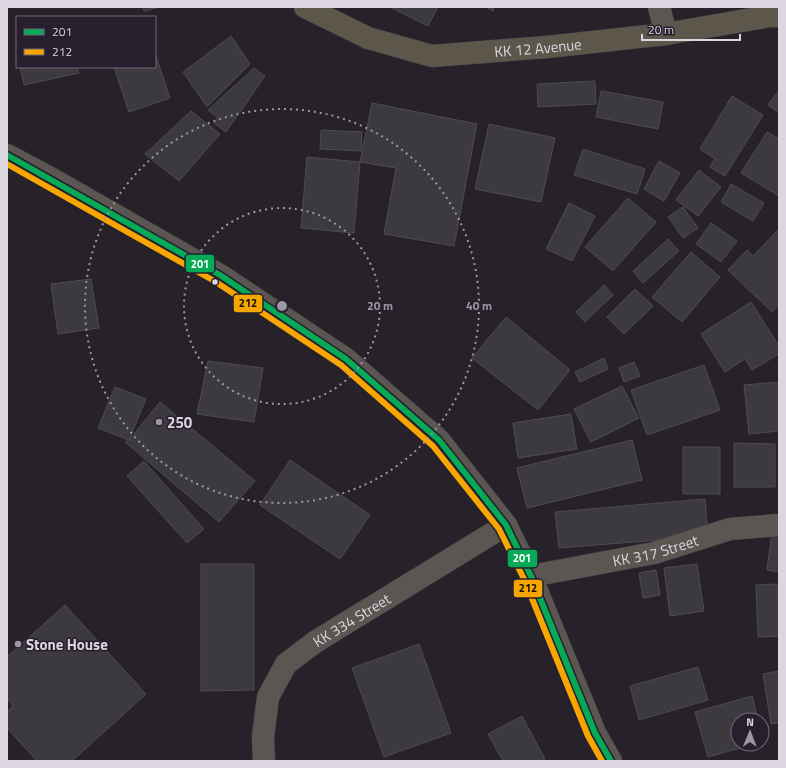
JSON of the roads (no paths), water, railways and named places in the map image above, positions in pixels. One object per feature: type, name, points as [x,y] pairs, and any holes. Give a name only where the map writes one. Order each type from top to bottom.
[{"type":"main road","name":"KK 12 Avenue","points":[[306,7],[368,38],[432,56],[547,47],[666,34],[770,16],[779,16]]},
{"type":"street","points":[[659,7],[666,34]]},
{"type":"street","points":[[7,155],[54,180],[220,276],[346,359],[439,440],[506,525],[531,576],[595,733],[611,761]]},
{"type":"street","name":"KK 334 Street","points":[[264,761],[263,737],[268,697],[286,664],[315,642],[506,525]]},
{"type":"street","name":"KK 317 Street","points":[[531,576],[654,553],[730,529],[779,525]]},
{"type":"place","name":"250","points":[[159,422]]},
{"type":"place","name":"Stone House","points":[[18,644]]}]
